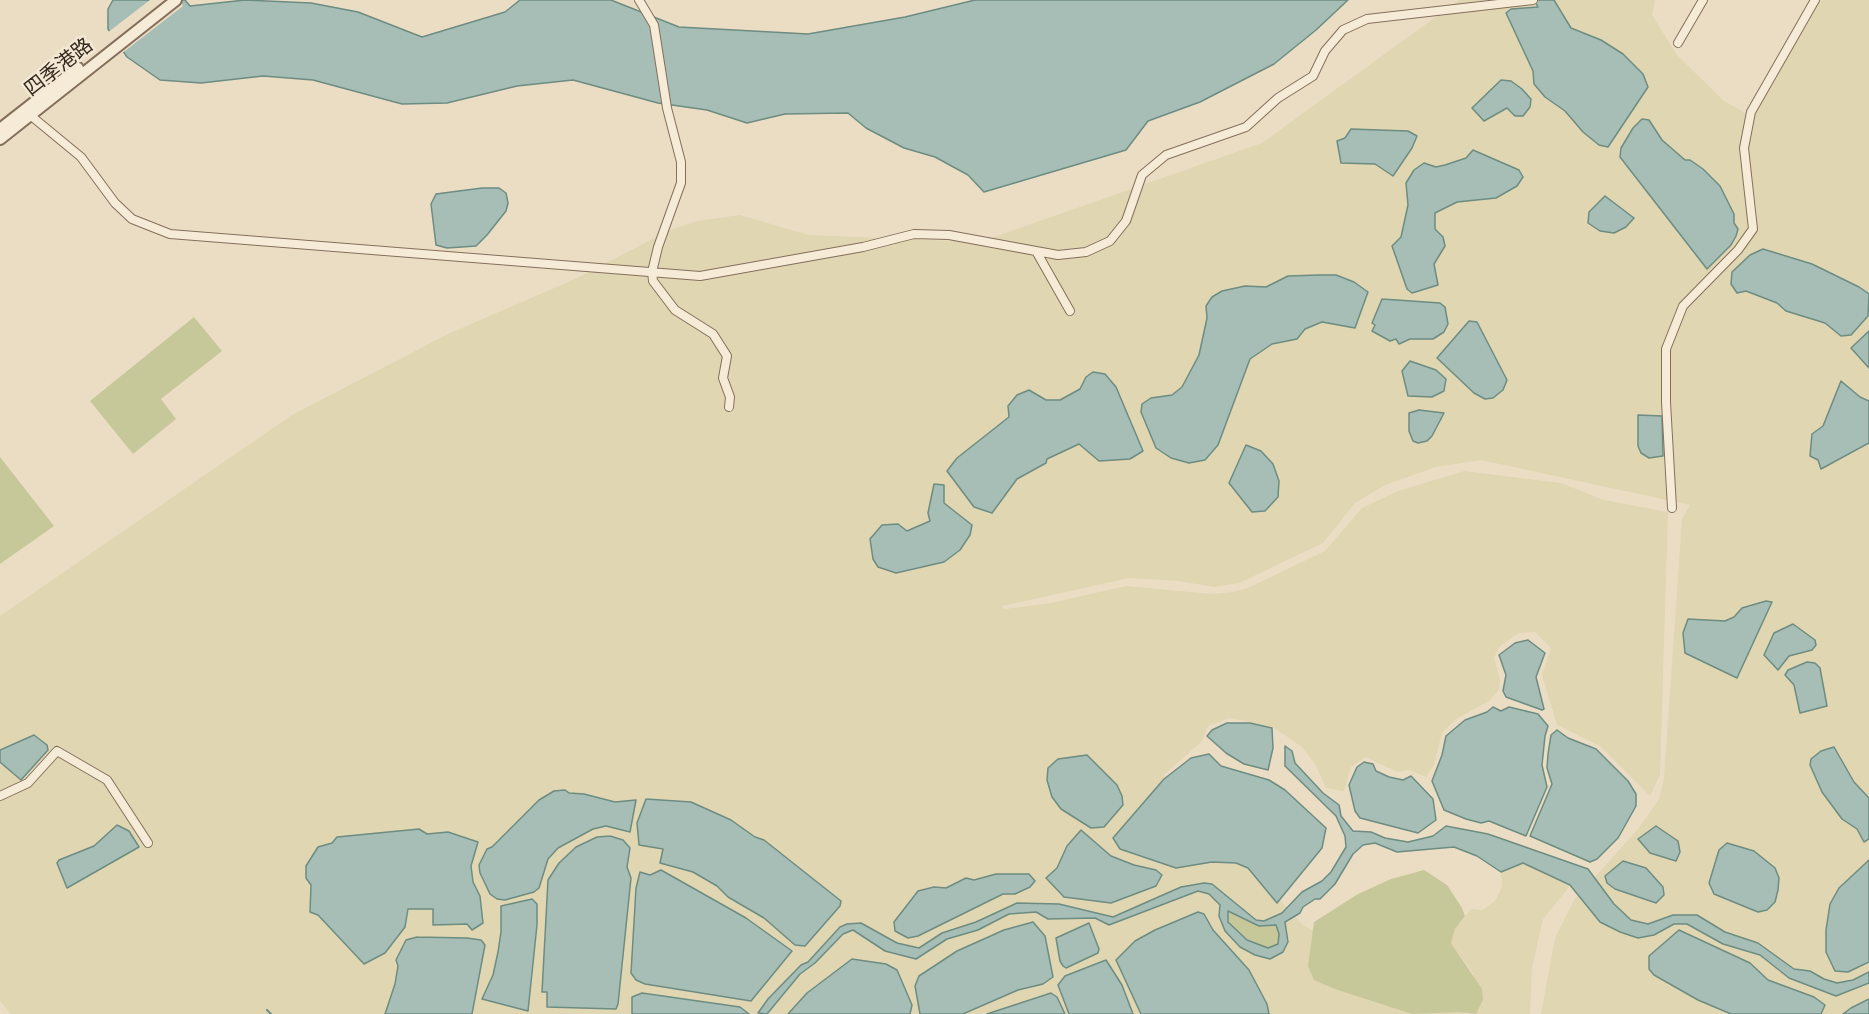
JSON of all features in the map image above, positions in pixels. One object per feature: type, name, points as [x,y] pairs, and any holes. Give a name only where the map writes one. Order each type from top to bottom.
[{"type":"street","points":[[0,129],[112,47],[164,4],[176,0]]},
{"type":"street","points":[[639,0],[654,25],[667,108],[681,162],[681,183],[652,272],[653,281],[675,310],[713,334],[727,356],[723,378],[730,397],[729,407]]},
{"type":"street","points":[[30,115],[81,157],[116,203],[132,219],[170,234],[700,276],[817,256],[914,234],[949,235],[1058,255],[1086,252],[1110,241],[1126,221],[1142,175],[1166,155],[1246,127],[1278,98],[1313,76],[1325,51],[1343,30],[1367,19],[1533,0]]},
{"type":"street","points":[[1678,43],[1703,0]]},
{"type":"street","points":[[1672,508],[1666,402],[1666,349],[1683,306],[1738,250],[1753,229],[1744,148],[1751,112],[1815,0]]},
{"type":"street","name":"四季港路","points":[[0,139],[112,47]]},
{"type":"street","points":[[1036,250],[1070,311]]},
{"type":"street","points":[[0,796],[28,783],[57,751],[106,780],[147,843]]},
{"type":"shaded area","points":[[113,0],[185,0],[190,6],[245,0],[311,3],[358,12],[422,37],[505,12],[520,0],[611,0],[679,27],[808,34],[905,17],[975,0],[1348,0],[1274,64],[1200,102],[1148,121],[1126,150],[984,192],[968,175],[935,157],[904,148],[866,128],[848,113],[785,114],[747,123],[707,110],[658,103],[573,80],[517,86],[447,103],[402,104],[313,80],[263,76],[201,83],[160,80],[127,57],[108,29],[108,9]]},
{"type":"shaded area","points":[[1459,0],[1655,0],[1652,15],[1677,55],[1724,101],[1753,117],[1821,0],[1869,0],[1869,1014],[1541,1014],[1555,938],[1574,900],[1638,829],[1659,799],[1664,778],[1682,519],[1690,505],[1481,460],[1436,467],[1385,485],[1355,503],[1323,543],[1239,583],[1214,587],[1179,581],[1129,578],[1002,606],[1005,609],[1051,603],[1126,586],[1212,594],[1233,592],[1250,587],[1325,551],[1362,508],[1398,491],[1464,471],[1561,483],[1604,500],[1668,512],[1660,775],[1650,796],[1600,746],[1557,725],[1542,675],[1551,648],[1535,632],[1519,633],[1500,646],[1494,658],[1500,679],[1499,690],[1489,701],[1456,719],[1442,733],[1434,765],[1426,777],[1409,770],[1397,772],[1366,757],[1351,767],[1344,791],[1326,788],[1315,764],[1302,747],[1273,727],[1230,718],[1208,726],[1202,741],[1163,776],[1303,925],[1466,1014],[11,1014],[0,1001],[0,616],[292,415],[448,334],[575,279],[670,230],[697,221],[740,215],[809,235],[980,242],[1262,143]]},
{"type":"shaded area","points":[[1534,0],[1554,0],[1571,28],[1601,40],[1623,54],[1643,74],[1648,87],[1608,147],[1599,145],[1583,132],[1565,111],[1545,97],[1534,84],[1533,71],[1506,13],[1511,9],[1538,7]]},
{"type":"shaded area","points":[[1501,80],[1511,81],[1522,89],[1531,99],[1530,107],[1523,116],[1515,116],[1507,108],[1484,121],[1472,108]]},
{"type":"shaded area","points":[[1642,119],[1649,120],[1662,140],[1685,160],[1690,160],[1703,169],[1720,186],[1734,214],[1734,223],[1738,229],[1736,236],[1731,245],[1707,269],[1620,157],[1621,148],[1633,128]]},
{"type":"shaded area","points":[[1351,129],[1408,131],[1417,136],[1412,148],[1393,176],[1375,164],[1341,163],[1337,141],[1345,138]]},
{"type":"shaded area","points":[[1473,150],[1519,170],[1523,177],[1517,186],[1496,198],[1457,202],[1435,213],[1435,229],[1443,237],[1445,246],[1434,264],[1438,285],[1412,293],[1407,289],[1392,246],[1401,237],[1408,205],[1406,183],[1414,170],[1424,163],[1436,167],[1445,165],[1466,158]]},
{"type":"shaded area","points":[[499,188],[506,193],[508,203],[506,211],[487,235],[476,246],[447,248],[436,245],[431,204],[436,194]]},
{"type":"shaded area","points":[[1605,196],[1634,218],[1626,227],[1614,233],[1600,231],[1588,223],[1589,212]]},
{"type":"shaded area","points":[[1763,249],[1812,264],[1859,287],[1869,294],[1868,316],[1851,335],[1841,336],[1825,323],[1786,311],[1777,303],[1746,291],[1737,293],[1731,284],[1732,272],[1750,255]]},
{"type":"shaded area","points":[[1336,275],[1354,282],[1368,292],[1355,328],[1322,322],[1305,329],[1297,339],[1272,344],[1250,359],[1218,445],[1205,460],[1189,463],[1171,458],[1156,448],[1141,412],[1142,404],[1151,398],[1172,395],[1182,387],[1199,355],[1207,318],[1206,306],[1212,297],[1222,291],[1245,286],[1266,287],[1288,276]]},
{"type":"shaded area","points":[[1382,299],[1440,303],[1445,307],[1448,324],[1444,332],[1433,339],[1410,339],[1399,344],[1396,339],[1390,341],[1372,331],[1375,325],[1372,323]]},
{"type":"shaded area","points":[[1469,321],[1477,322],[1507,380],[1503,390],[1493,398],[1485,399],[1474,393],[1437,358]]},
{"type":"shaded area","points":[[1869,331],[1869,368],[1851,348]]},
{"type":"shaded area","points":[[1410,361],[1436,370],[1446,379],[1444,391],[1432,397],[1408,396],[1402,371]]},
{"type":"shaded area","points":[[1093,372],[1105,374],[1116,387],[1143,451],[1130,459],[1099,461],[1079,444],[1047,459],[1046,463],[1017,479],[992,513],[974,507],[947,471],[957,458],[1009,417],[1008,406],[1017,395],[1029,390],[1046,400],[1060,400],[1080,389],[1086,377]]},
{"type":"shaded area","points":[[1841,381],[1860,397],[1869,401],[1869,443],[1821,469],[1818,460],[1810,456],[1812,434],[1823,426]]},
{"type":"shaded area","points":[[1419,410],[1444,413],[1432,436],[1427,441],[1418,443],[1413,441],[1409,431],[1409,413]]},
{"type":"shaded area","points":[[1638,415],[1662,416],[1663,456],[1649,458],[1641,453],[1638,446]]},
{"type":"shaded area","points":[[1246,445],[1261,451],[1273,464],[1279,481],[1278,497],[1265,511],[1252,512],[1229,483]]},
{"type":"shaded area","points":[[934,484],[944,485],[944,503],[972,525],[970,535],[960,550],[944,562],[896,573],[878,567],[873,559],[870,539],[882,525],[898,524],[907,531],[930,521],[928,513]]},
{"type":"shaded area","points":[[1766,601],[1772,602],[1737,678],[1685,653],[1683,633],[1688,619],[1725,621],[1734,617],[1742,608]]},
{"type":"shaded area","points":[[1793,624],[1815,640],[1816,645],[1812,650],[1789,656],[1778,670],[1764,655],[1774,633]]},
{"type":"shaded area","points":[[1528,640],[1545,653],[1536,677],[1544,709],[1542,710],[1506,697],[1503,691],[1506,675],[1499,655],[1515,643]]},
{"type":"shaded area","points":[[1807,662],[1815,663],[1820,668],[1827,706],[1800,713],[1794,685],[1785,675],[1788,670]]},
{"type":"shaded area","points":[[1493,707],[1501,711],[1509,707],[1538,714],[1548,726],[1542,765],[1547,787],[1526,836],[1489,821],[1481,823],[1444,810],[1432,781],[1442,755],[1446,736],[1465,720],[1487,712]]},
{"type":"shaded area","points":[[1227,723],[1250,723],[1272,728],[1273,748],[1268,770],[1244,764],[1226,753],[1207,736],[1212,730]]},
{"type":"shaded area","points":[[1557,730],[1568,738],[1596,749],[1628,781],[1636,794],[1636,806],[1618,838],[1597,859],[1590,862],[1530,836],[1552,784],[1547,768],[1548,754],[1551,735]]},
{"type":"shaded area","points":[[34,735],[47,745],[48,750],[21,780],[0,762],[0,750]]},
{"type":"shaded area","points":[[1285,746],[1292,751],[1295,763],[1323,793],[1339,805],[1341,816],[1353,831],[1371,832],[1385,838],[1408,842],[1433,836],[1446,826],[1488,834],[1588,869],[1614,904],[1631,920],[1648,924],[1673,915],[1697,915],[1725,932],[1758,943],[1794,969],[1810,971],[1837,983],[1853,980],[1869,972],[1869,983],[1836,996],[1789,978],[1760,955],[1723,944],[1687,924],[1674,924],[1654,935],[1638,938],[1620,932],[1600,922],[1570,885],[1523,863],[1501,872],[1477,856],[1454,847],[1397,852],[1375,843],[1363,845],[1353,854],[1335,884],[1320,899],[1315,899],[1303,907],[1300,913],[1285,922],[1288,942],[1283,952],[1270,959],[1255,955],[1240,947],[1225,931],[1219,916],[1220,905],[1209,894],[1198,891],[1109,925],[1095,918],[1048,919],[1036,912],[1009,914],[978,930],[947,939],[916,959],[885,951],[853,930],[843,934],[815,963],[800,974],[767,1014],[758,1013],[768,999],[801,965],[808,962],[840,927],[847,924],[861,923],[897,943],[919,948],[942,933],[976,922],[1017,903],[1059,904],[1113,917],[1181,887],[1204,883],[1212,884],[1256,920],[1264,921],[1282,913],[1302,892],[1322,881],[1331,872],[1346,847],[1345,836],[1336,816],[1285,766]],"holes":[[[1228,911],[1259,926],[1276,925],[1279,934],[1278,944],[1268,948],[1247,940],[1228,922]]]},
{"type":"shaded area","points":[[1834,747],[1854,782],[1869,798],[1869,839],[1864,842],[1857,829],[1842,819],[1822,792],[1810,765],[1811,759],[1821,751]]},
{"type":"shaded area","points":[[1209,754],[1221,766],[1269,780],[1285,790],[1326,828],[1322,848],[1277,903],[1248,868],[1236,863],[1212,862],[1176,868],[1120,849],[1113,838],[1164,779],[1191,758]]},
{"type":"shaded area","points":[[1087,755],[1117,785],[1122,796],[1123,805],[1104,827],[1091,828],[1061,809],[1052,797],[1047,780],[1048,768],[1058,759]]},
{"type":"shaded area","points":[[1364,762],[1373,764],[1376,771],[1389,777],[1403,780],[1411,776],[1433,799],[1436,820],[1418,833],[1360,818],[1355,811],[1349,785],[1357,767]]},
{"type":"shaded area","points":[[565,790],[569,793],[584,794],[615,802],[636,800],[630,832],[606,826],[593,829],[558,848],[548,859],[539,888],[534,892],[505,900],[497,899],[490,894],[480,873],[479,865],[487,849],[492,847],[539,800],[554,791]]},
{"type":"shaded area","points":[[646,799],[691,802],[731,820],[755,837],[764,840],[841,901],[840,906],[805,946],[795,945],[764,918],[728,897],[717,886],[693,872],[660,863],[663,849],[639,845],[637,823]]},
{"type":"shaded area","points":[[117,825],[129,831],[139,847],[67,888],[57,863],[59,860],[94,846]]},
{"type":"shaded area","points":[[1656,826],[1678,841],[1680,852],[1676,861],[1650,853],[1638,839]]},
{"type":"shaded area","points":[[419,829],[427,834],[448,832],[478,842],[471,866],[473,882],[480,896],[483,923],[472,930],[467,924],[433,925],[433,909],[408,909],[405,927],[385,953],[364,964],[318,915],[310,912],[311,885],[306,878],[306,866],[318,847],[332,843],[337,837]]},
{"type":"shaded area","points":[[1081,830],[1111,856],[1156,870],[1162,875],[1156,886],[1111,903],[1064,897],[1046,878],[1057,868],[1067,846]]},
{"type":"shaded area","points":[[610,836],[623,840],[630,848],[627,867],[631,878],[618,1004],[616,1009],[547,1007],[547,992],[542,992],[548,880],[559,863],[576,847],[597,837]]},
{"type":"shaded area","points":[[1727,843],[1754,851],[1775,868],[1779,878],[1778,890],[1775,902],[1767,910],[1758,912],[1714,894],[1709,883],[1719,850]]},
{"type":"shaded area","points":[[1869,860],[1869,962],[1848,972],[1835,971],[1826,952],[1826,930],[1830,904],[1839,888]]},
{"type":"shaded area","points":[[1623,861],[1646,868],[1663,887],[1664,895],[1656,903],[1615,889],[1607,883],[1605,876]]},
{"type":"shaded area","points":[[1523,863],[1570,886],[1543,919],[1532,968],[1530,1014],[1476,1014],[1483,1000],[1472,972],[1451,943],[1455,929],[1471,909],[1482,910],[1495,901],[1502,887],[1501,872]]},
{"type":"shaded area","points":[[661,870],[746,918],[792,951],[751,1001],[645,984],[636,980],[631,973],[636,888],[640,872],[650,875]]},
{"type":"shaded area","points":[[996,874],[1029,874],[1035,881],[1030,887],[1015,894],[1003,894],[918,936],[908,938],[895,931],[894,922],[918,891],[934,887],[946,888],[966,878],[974,880]]},
{"type":"shaded area","points":[[532,899],[537,904],[537,925],[528,1011],[482,999],[493,975],[498,952],[501,906]]},
{"type":"shaded area","points":[[1198,912],[1204,914],[1213,930],[1249,970],[1267,1004],[1269,1014],[1141,1014],[1116,960],[1135,941]]},
{"type":"shaded area","points":[[1033,922],[1045,936],[1053,977],[1043,984],[1018,990],[963,1014],[920,1014],[915,986],[919,976],[957,951],[1004,930]]},
{"type":"shaded area","points":[[1089,923],[1099,949],[1098,953],[1066,968],[1060,961],[1056,938]]},
{"type":"shaded area","points":[[1679,930],[1750,963],[1768,980],[1814,997],[1825,1005],[1821,1014],[1731,1014],[1698,1000],[1654,975],[1649,969],[1649,956]]},
{"type":"shaded area","points":[[417,937],[467,938],[481,940],[485,945],[472,1014],[385,1014],[395,984],[398,966],[396,960],[406,940]]},
{"type":"shaded area","points":[[852,959],[886,964],[897,970],[912,1005],[910,1014],[788,1014],[807,993]]},
{"type":"shaded area","points":[[1106,960],[1122,985],[1133,1014],[1069,1014],[1058,985],[1065,976]]},
{"type":"shaded area","points":[[642,993],[740,1007],[749,1014],[632,1014],[632,997]]},
{"type":"shaded area","points":[[1051,993],[1057,997],[1065,1014],[987,1014]]},
{"type":"shaded area","points":[[1869,999],[1869,1014],[1843,1014],[1851,1008]]},
{"type":"green space","points":[[194,317],[222,351],[161,399],[176,419],[133,454],[90,401]]},
{"type":"green space","points":[[0,457],[54,526],[0,564]]},
{"type":"green space","points":[[1424,870],[1447,885],[1465,916],[1455,929],[1451,943],[1482,989],[1483,1000],[1476,1014],[1459,1012],[1412,1014],[1314,980],[1308,966],[1314,922],[1358,894],[1391,879]]},
{"type":"green space","points":[[1228,910],[1259,925],[1276,925],[1279,934],[1278,944],[1268,948],[1247,940],[1228,922]]},
{"type":"pier","points":[[150,0],[178,0],[183,6],[121,54],[107,33]]},
{"type":"waterway","points":[[267,1010],[271,1014]]}]
